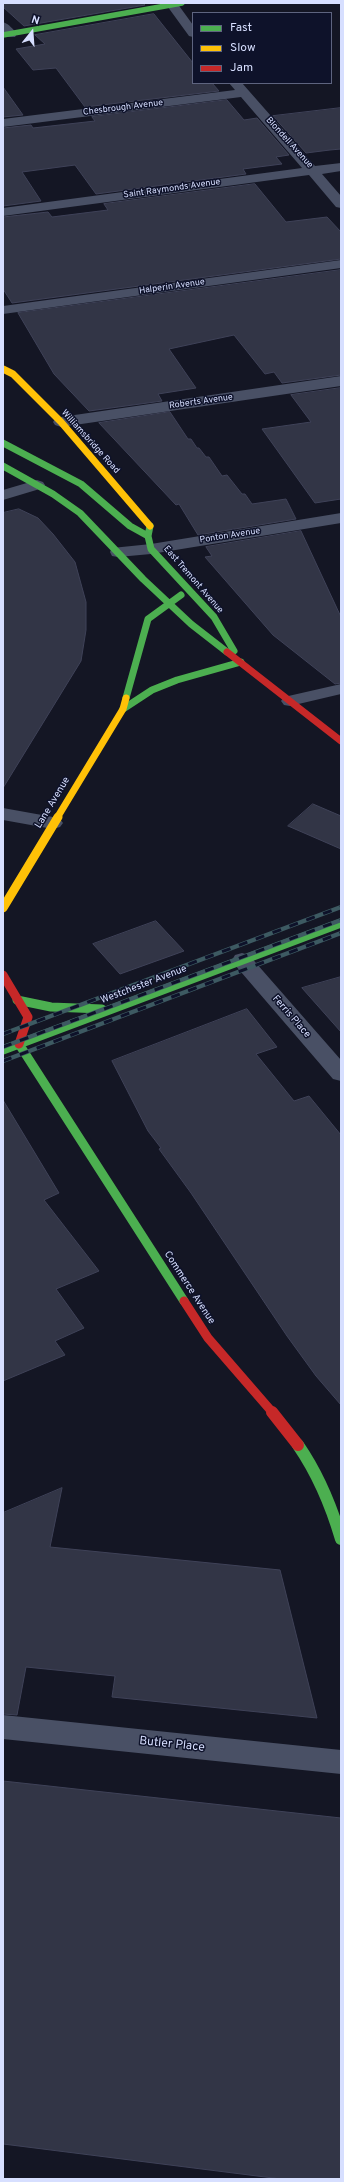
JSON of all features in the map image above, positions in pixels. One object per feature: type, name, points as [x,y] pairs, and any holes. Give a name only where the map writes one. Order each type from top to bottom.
[{"type":"main road","points":[[6,32],[176,4]]},
{"type":"main road","name":"Williamsbridge Road","points":[[3,369],[13,374],[61,422],[151,527],[150,542]]},
{"type":"main road","name":"East Tremont Avenue","points":[[3,443],[82,484],[109,506],[135,531],[150,542],[189,590],[214,617],[241,662]]},
{"type":"main road","points":[[3,466],[37,485],[80,513],[168,603],[191,624],[341,741]]},
{"type":"main road","name":"Lane Avenue","points":[[3,908],[123,709],[148,619],[168,603],[189,590]]},
{"type":"main road","name":"Lane Avenue","points":[[123,709],[152,690],[178,680],[241,662]]},
{"type":"main road","name":"Westchester Avenue","points":[[3,1050],[341,923]]},
{"type":"main road","name":"Westchester Avenue","points":[[294,940],[341,930]]},
{"type":"main road","points":[[3,975],[28,1017],[19,1044],[3,1040]]},
{"type":"main road","points":[[17,1000],[51,1007],[110,1009]]},
{"type":"main road","name":"Commerce Avenue","points":[[19,1044],[208,1338],[283,1425],[314,1467],[328,1496],[341,1539]]},
{"type":"street","points":[[176,4],[192,31]]},
{"type":"street","name":"Blondell Avenue","points":[[236,84],[313,170],[341,204]]},
{"type":"street","name":"Chesbrough Avenue","points":[[3,123],[244,93]]},
{"type":"street","name":"Saint Raymonds Avenue","points":[[3,212],[313,170],[341,168]]},
{"type":"street","name":"Halperin Avenue","points":[[3,310],[341,264]]},
{"type":"street","name":"Roberts Avenue","points":[[61,422],[341,381]]},
{"type":"street","points":[[3,495],[37,485]]},
{"type":"street","name":"Ponton Avenue","points":[[118,552],[150,542],[341,518]]},
{"type":"street","points":[[290,701],[341,690]]},
{"type":"street","points":[[3,814],[53,823]]},
{"type":"street","name":"Ferris Place","points":[[242,960],[341,1074]]},
{"type":"street","name":"Butler Place","points":[[3,1728],[341,1762]]},
{"type":"building","points":[[3,3],[143,3],[145,5],[24,26],[3,7]]},
{"type":"building","points":[[154,14],[192,62],[192,84],[213,84],[219,91],[85,107],[56,68],[33,70],[16,49],[45,44],[35,35]]},
{"type":"building","points":[[3,87],[23,115],[3,117]]},
{"type":"building","points":[[227,100],[244,120],[257,118],[289,155],[276,157],[282,164],[243,169],[246,174],[96,194],[75,165],[22,172],[41,201],[3,206],[3,128],[31,125],[33,128],[95,121],[92,117]]},
{"type":"building","points":[[341,108],[341,149],[306,153],[273,116]]},
{"type":"building","points":[[255,184],[286,222],[327,217],[341,232],[341,259],[12,303],[3,289],[3,217],[48,212],[52,217],[108,210],[104,204]]},
{"type":"building","points":[[341,270],[341,375],[282,383],[274,372],[265,374],[234,335],[169,349],[196,388],[158,394],[162,401],[89,411],[54,374],[18,313]]},
{"type":"building","points":[[341,388],[341,499],[315,503],[262,429],[311,422],[291,395]]},
{"type":"building","points":[[170,412],[188,439],[191,439],[206,457],[209,457],[222,476],[227,475],[242,494],[245,494],[252,504],[286,499],[296,519],[198,535],[179,504],[176,505],[99,423]]},
{"type":"building","points":[[19,509],[38,518],[75,562],[86,602],[86,630],[81,661],[3,788],[3,513]]},
{"type":"building","points":[[301,531],[341,617],[341,683],[335,684],[273,635],[205,557],[212,556],[206,547]]},
{"type":"building","points":[[313,804],[341,816],[341,849],[288,826]]},
{"type":"building","points":[[156,921],[184,951],[120,974],[93,944]]},
{"type":"building","points":[[341,977],[341,1032],[302,988]]},
{"type":"building","points":[[247,1009],[277,1047],[256,1054],[294,1101],[309,1096],[341,1135],[341,1405],[316,1376],[287,1336],[191,1193],[159,1149],[161,1148],[148,1131],[112,1061]]},
{"type":"building","points":[[3,1100],[59,1193],[44,1200],[99,1271],[56,1289],[84,1328],[55,1341],[65,1355],[3,1381]]},
{"type":"building","points":[[62,1488],[50,1547],[280,1570],[317,1718],[112,1697],[115,1676],[26,1667],[17,1715],[3,1714],[3,1513]]},
{"type":"building","points":[[3,1781],[341,1818],[341,2179],[281,2179],[3,2144]]},
{"type":"railway","points":[[3,1034],[341,907]]},
{"type":"railway","points":[[3,1047],[341,920]]},
{"type":"railway","points":[[3,1061],[341,933]]},
{"type":"traffic: fast","points":[[3,35],[182,3]]},
{"type":"traffic: fast","points":[[3,443],[81,484],[130,526],[148,536]]},
{"type":"traffic: fast","points":[[3,466],[53,494],[80,513],[143,579],[191,624],[227,652]]},
{"type":"traffic: fast","points":[[150,526],[148,536],[151,549],[214,617],[234,651]]},
{"type":"traffic: fast","points":[[126,698],[148,619],[181,595]]},
{"type":"traffic: fast","points":[[123,709],[152,690],[177,680],[241,662]]},
{"type":"traffic: fast","points":[[3,1050],[341,923]]},
{"type":"traffic: fast","points":[[17,1000],[51,1007],[102,1009]]},
{"type":"traffic: fast","points":[[19,1044],[184,1301]]},
{"type":"traffic: fast","points":[[298,1445],[319,1479],[333,1513],[341,1539]]},
{"type":"traffic: slow","points":[[3,369],[13,374],[61,422],[150,526]]},
{"type":"traffic: slow","points":[[3,908],[123,709],[126,698]]},
{"type":"traffic: jam","points":[[227,652],[341,741]]},
{"type":"traffic: jam","points":[[3,975],[28,1017],[19,1044]]},
{"type":"traffic: jam","points":[[184,1301],[208,1338],[283,1425],[298,1445]]}]
